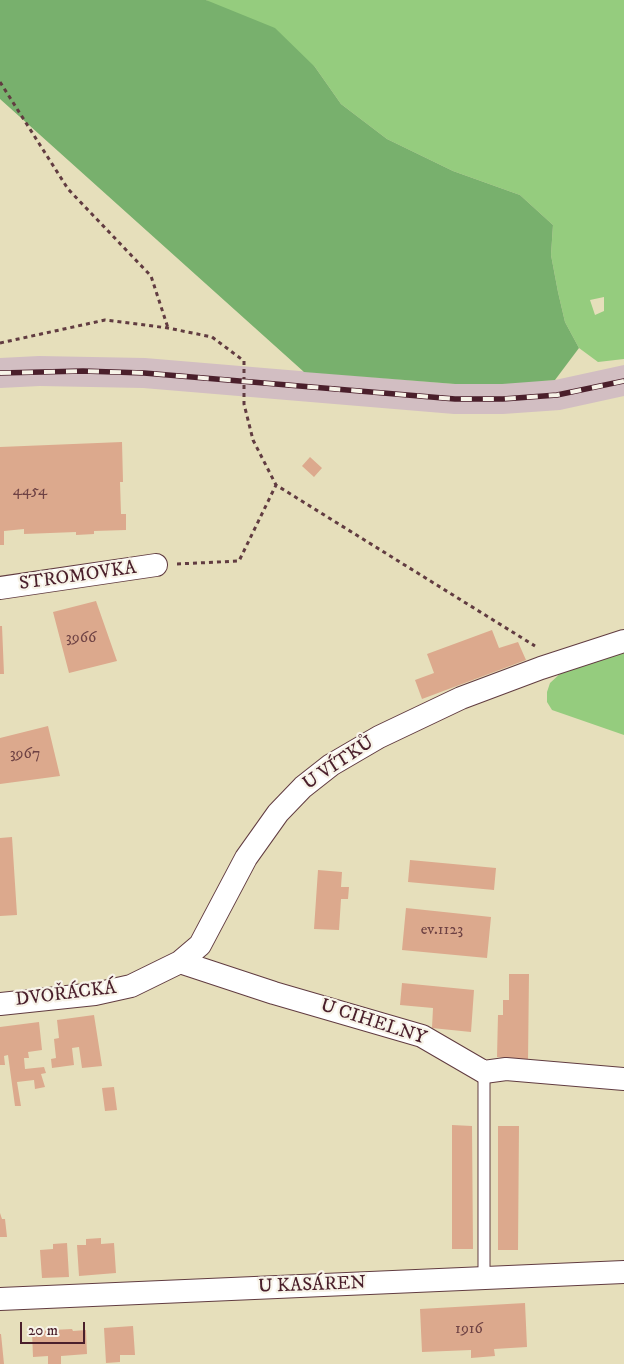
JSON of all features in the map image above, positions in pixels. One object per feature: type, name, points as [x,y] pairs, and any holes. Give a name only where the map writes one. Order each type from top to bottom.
[{"type":"street","name":"STROMOVKA","points":[[0,588],[156,565]]},
{"type":"street","name":"U VÍTKŮ","points":[[132,986],[180,962],[200,945],[246,858],[278,813],[310,781],[331,765],[379,737],[461,698],[624,641]]},
{"type":"street","name":"U CIHELNY","points":[[180,962],[274,993],[422,1036],[484,1072]]},
{"type":"street","name":"DVOŘÁCKÁ","points":[[0,1004],[95,994],[132,986]]},
{"type":"street","points":[[484,1072],[506,1069],[624,1079]]},
{"type":"street","name":"U KASÁREN","points":[[0,1299],[624,1272]]},
{"type":"lane","points":[[484,1072],[484,1279]]},
{"type":"path","points":[[0,82],[68,188],[151,276],[168,328]]},
{"type":"path","points":[[0,343],[105,320],[168,328],[212,337],[244,361],[244,404],[246,413],[253,440],[276,485],[560,662]]},
{"type":"path","points":[[156,565],[239,561],[276,485]]},
{"type":"shaded area","points":[[39,356],[145,358],[455,384],[555,380],[624,365],[624,396],[560,410],[503,414],[454,414],[143,388],[40,386],[0,388],[0,358]]},
{"type":"green space","points":[[0,0],[206,0],[275,28],[315,67],[341,104],[387,139],[453,171],[520,195],[553,225],[551,255],[558,292],[565,322],[579,348],[555,380],[502,384],[455,384],[304,372],[0,99]]},
{"type":"green space","points":[[206,0],[624,0],[624,359],[598,362],[579,348],[565,322],[551,255],[553,225],[520,195],[453,171],[387,139],[341,104],[315,67]],"holes":[[[604,297],[604,311],[595,315],[590,300]]]},
{"type":"green space","points":[[624,649],[624,735],[552,710],[547,702],[547,692],[550,683],[563,671]]},
{"type":"building","points":[[122,442],[123,482],[120,482],[121,514],[126,514],[126,530],[94,531],[94,534],[76,535],[76,532],[24,534],[24,529],[4,531],[4,545],[0,545],[0,447]]},
{"type":"building","points":[[310,457],[322,468],[314,477],[302,466]]},
{"type":"building","points":[[96,601],[117,661],[69,673],[53,612]]},
{"type":"building","points":[[0,626],[2,626],[4,674],[0,674]]},
{"type":"building","points":[[492,630],[499,648],[518,642],[526,660],[422,699],[415,680],[434,673],[427,654]]},
{"type":"building","points":[[48,726],[60,776],[0,784],[0,738]]},
{"type":"building","points":[[12,837],[17,915],[0,916],[0,838]]},
{"type":"building","points":[[410,860],[496,868],[494,890],[408,882]]},
{"type":"building","points":[[318,870],[342,872],[341,887],[349,887],[348,899],[341,899],[339,930],[314,929]]},
{"type":"building","points":[[406,908],[491,917],[487,958],[402,950]]},
{"type":"building","points":[[509,974],[529,974],[528,1061],[497,1057],[498,1015],[503,1015],[503,1000],[509,1000]]},
{"type":"building","points":[[402,983],[474,990],[471,1032],[432,1028],[433,1008],[400,1005]]},
{"type":"building","points":[[94,1015],[102,1066],[82,1068],[79,1047],[72,1048],[74,1065],[52,1068],[51,1059],[56,1058],[54,1039],[59,1038],[57,1020]]},
{"type":"building","points":[[39,1022],[42,1050],[28,1052],[29,1058],[24,1058],[25,1069],[44,1067],[46,1073],[41,1074],[45,1087],[35,1089],[34,1080],[17,1082],[21,1106],[15,1106],[8,1055],[4,1056],[5,1065],[0,1065],[0,1027]]},
{"type":"building","points":[[114,1087],[117,1110],[105,1111],[102,1088]]},
{"type":"building","points":[[452,1125],[472,1126],[473,1249],[452,1249]]},
{"type":"building","points":[[498,1126],[519,1126],[518,1250],[498,1250]]},
{"type":"building","points":[[0,1213],[2,1219],[5,1219],[7,1237],[0,1237]]},
{"type":"building","points":[[101,1238],[101,1244],[114,1243],[116,1273],[79,1276],[77,1245],[86,1245],[86,1239]]},
{"type":"building","points":[[67,1243],[69,1277],[42,1278],[40,1250],[53,1249],[53,1244]]},
{"type":"building","points":[[525,1303],[527,1347],[494,1349],[495,1356],[471,1358],[471,1350],[422,1352],[420,1309]]},
{"type":"building","points":[[133,1326],[135,1355],[120,1355],[120,1362],[106,1363],[104,1328]]},
{"type":"building","points":[[72,1329],[73,1331],[86,1330],[87,1354],[61,1356],[61,1364],[48,1364],[48,1356],[33,1357],[32,1331]]},
{"type":"building","points":[[1,1334],[4,1364],[0,1364]]},
{"type":"railway","points":[[0,373],[83,371],[144,373],[455,399],[503,399],[557,395],[624,381]]}]
